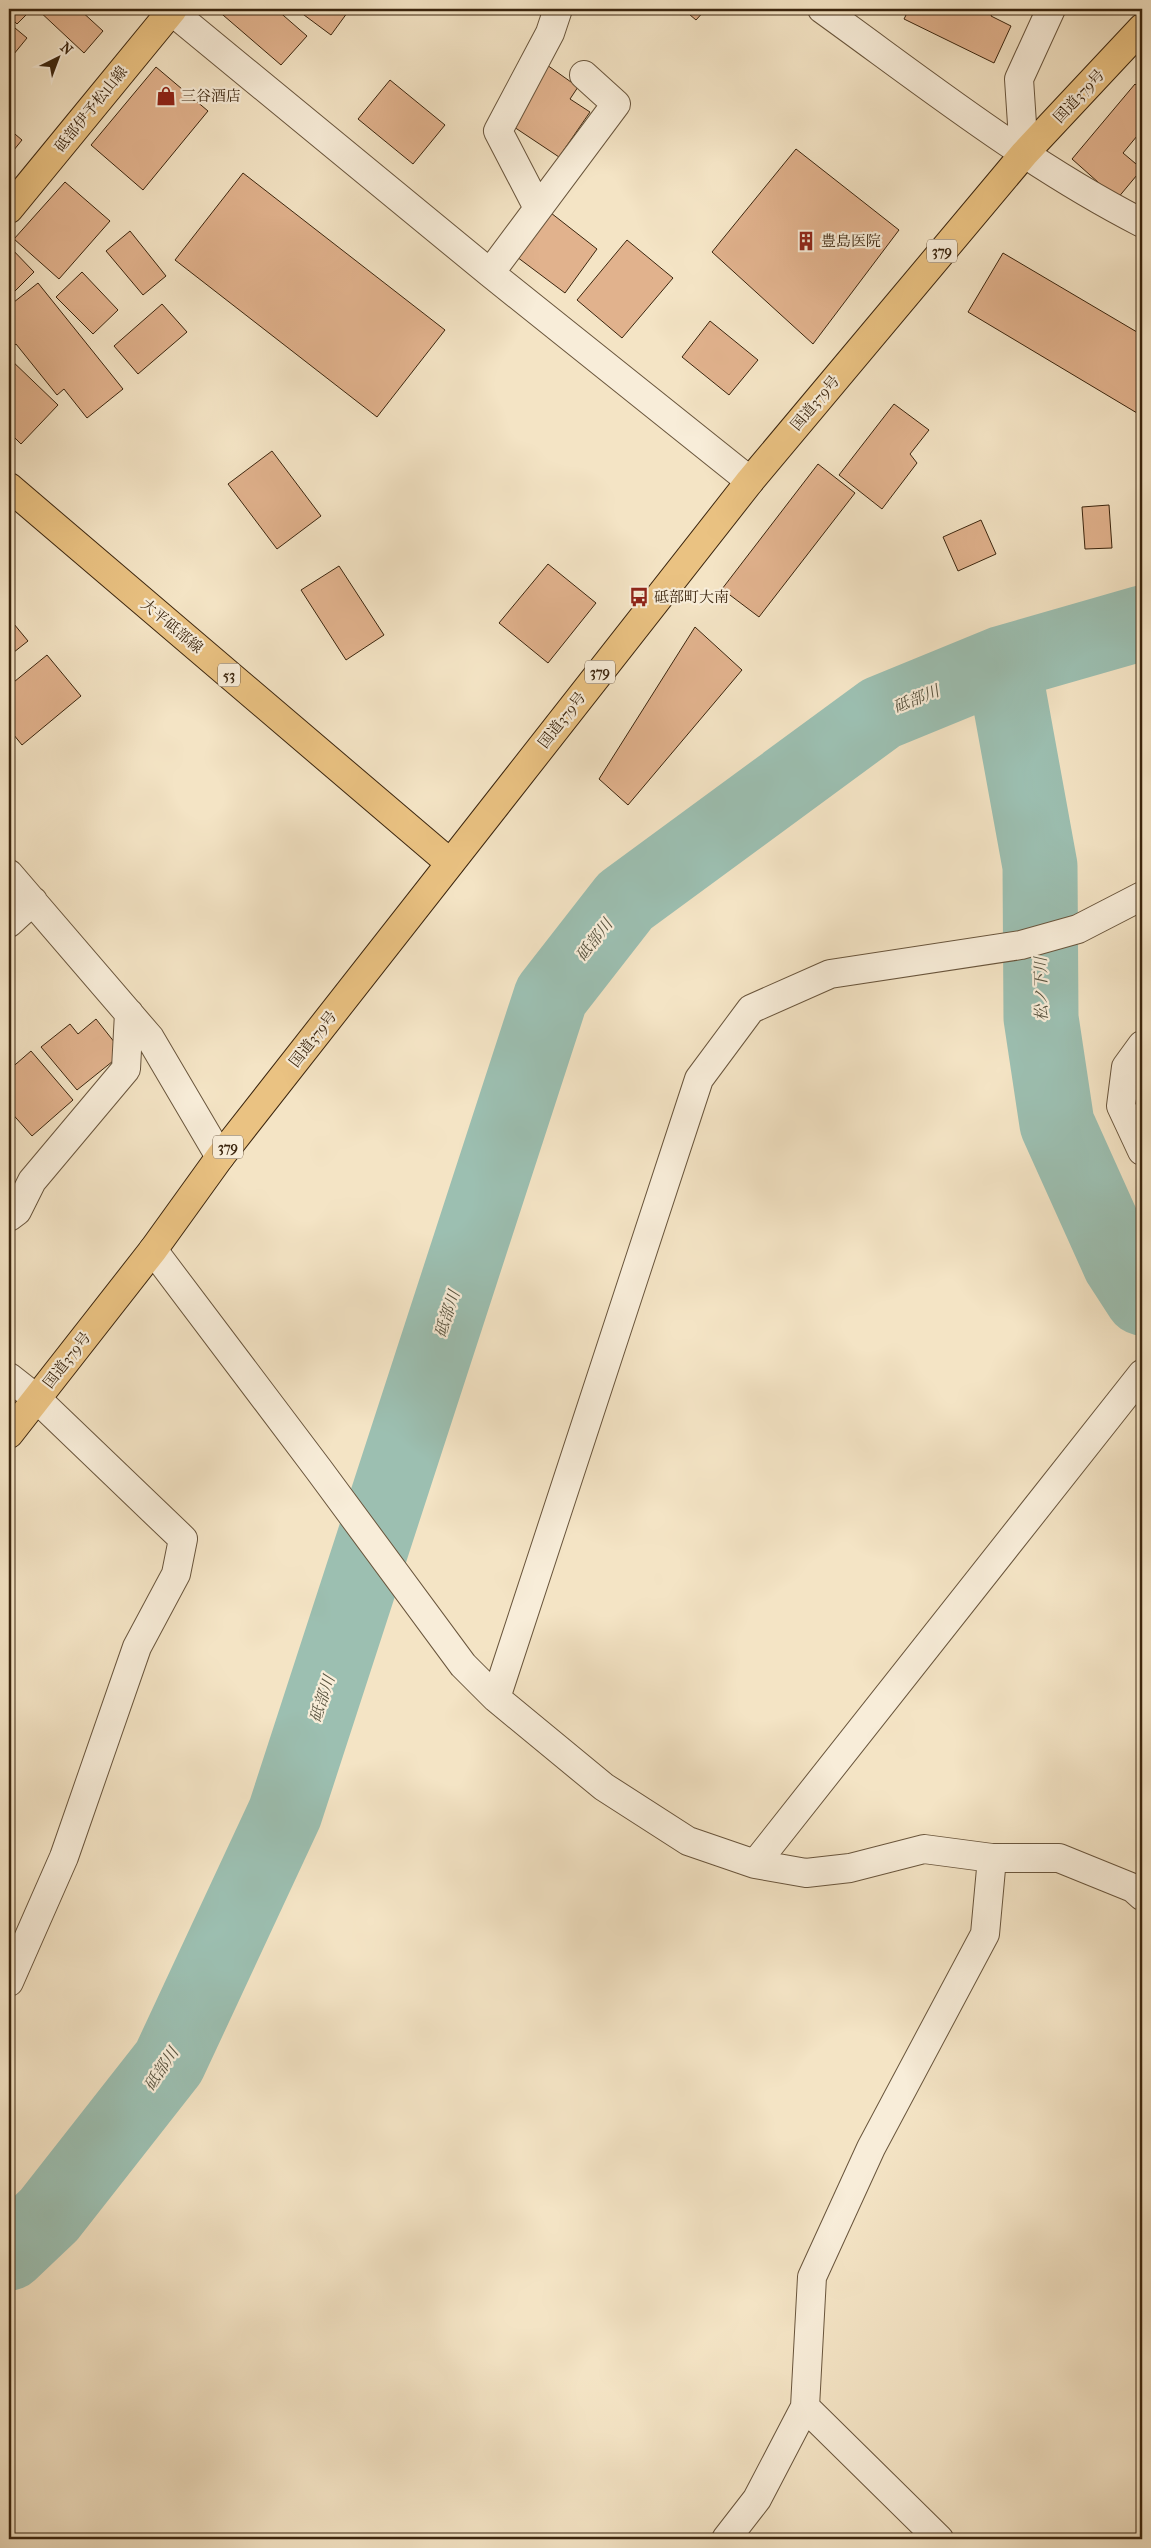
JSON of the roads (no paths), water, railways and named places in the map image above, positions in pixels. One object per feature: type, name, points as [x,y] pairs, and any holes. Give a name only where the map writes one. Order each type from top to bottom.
[{"type":"main road","name":"砥部伊予松山線","points":[[9,209],[171,9]]},
{"type":"main road","name":"国道379号","points":[[9,1434],[152,1250],[220,1157],[750,480],[1024,154],[1142,28]]},
{"type":"main road","name":"大平砥部線","points":[[9,487],[450,863]]},
{"type":"street","points":[[171,9],[490,273],[750,480]]},
{"type":"street","points":[[538,208],[498,131],[550,33],[558,9]]},
{"type":"street","points":[[822,9],[1024,154],[1101,202],[1142,223]]},
{"type":"street","points":[[1024,154],[1019,79],[1051,9]]},
{"type":"street","points":[[490,273],[616,104],[584,74]]},
{"type":"street","points":[[9,874],[150,1038],[220,1157]]},
{"type":"street","points":[[496,1698],[699,1079],[751,1009],[830,974],[1021,945],[1078,929],[1142,896]]},
{"type":"street","points":[[9,923],[34,901]]},
{"type":"street","points":[[9,1217],[17,1211],[32,1180],[126,1069],[128,1013]]},
{"type":"street","points":[[1142,1045],[1126,1067],[1121,1106],[1142,1151]]},
{"type":"street","points":[[152,1250],[319,1470],[463,1665],[496,1698],[612,1793],[688,1841],[755,1864],[806,1874],[850,1868],[924,1849],[992,1858],[1059,1858],[1133,1888],[1142,1896]]},
{"type":"street","points":[[755,1864],[1142,1374]]},
{"type":"street","points":[[9,1377],[37,1399],[184,1538],[176,1574],[137,1647],[64,1857],[9,1982]]},
{"type":"street","points":[[726,2539],[757,2499],[805,2407],[812,2277],[871,2148],[985,1934],[992,1858]]},
{"type":"street","points":[[805,2407],[939,2539]]},
{"type":"waterway","name":"砥部川","points":[[9,2253],[49,2215],[169,2062],[285,1813],[551,996],[625,901],[881,713],[1003,663],[1142,623]]},
{"type":"waterway","name":"松ノ下川","points":[[1003,663],[1040,866],[1041,1018],[1057,1124],[1120,1264],[1142,1298]]},
{"type":"place","name":"三谷酒店","points":[[166,96]]},
{"type":"place","name":"豊島医院","points":[[806,241]]},
{"type":"place","name":"砥部町大南","points":[[639,597]]}]
